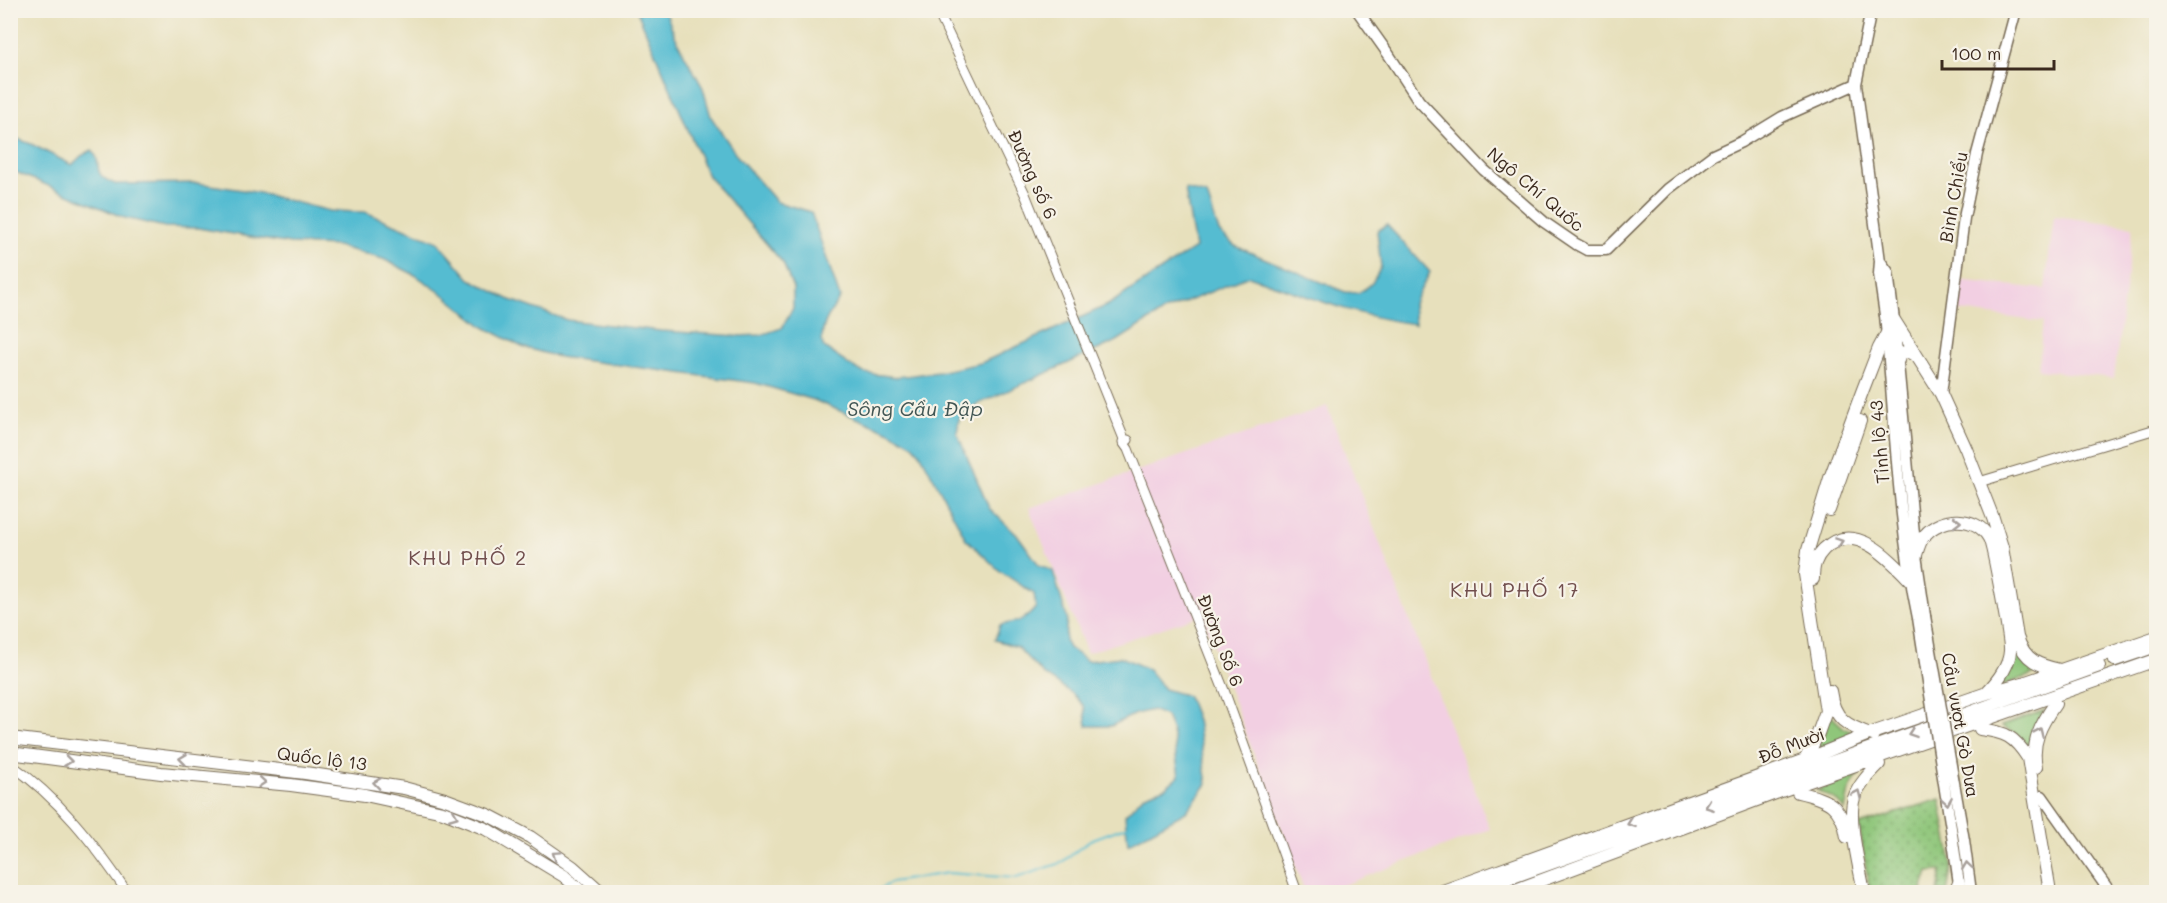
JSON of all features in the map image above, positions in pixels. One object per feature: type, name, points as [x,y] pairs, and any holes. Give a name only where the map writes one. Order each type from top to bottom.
[{"type":"highway","points":[[1890,328],[1902,329],[1916,356],[1941,394],[1980,484],[2002,547],[2016,637],[2021,650],[2041,666],[2075,674]]},
{"type":"highway","points":[[1816,559],[1817,543],[1890,328]]},
{"type":"highway","points":[[1890,328],[1877,354],[1834,467],[1808,550],[1805,574],[1835,711],[1849,726],[1890,741]]},
{"type":"highway","points":[[1898,360],[1901,353],[1906,352],[1916,356]]},
{"type":"highway","points":[[1967,714],[2001,676],[2010,651],[1980,484]]},
{"type":"highway","points":[[1916,555],[1924,536],[1935,527],[1951,520],[1965,521],[1975,525],[1990,539]]},
{"type":"highway","points":[[1805,760],[1824,721],[1826,711],[1815,615],[1813,570],[1816,559],[1822,551],[1835,542],[1858,539],[1892,561],[1910,580]]},
{"type":"highway","name":"Đỗ Mười","points":[[1440,892],[1805,760],[1869,734],[2157,637]]},
{"type":"highway","name":"Đỗ Mười","points":[[1471,892],[2157,646]]},
{"type":"highway","points":[[1510,892],[1784,789],[2157,660]]},
{"type":"highway","points":[[1528,892],[1798,792],[2157,669]]},
{"type":"highway","points":[[2055,704],[2039,729],[2035,741],[2034,758],[2042,796],[2055,892]]},
{"type":"highway","points":[[1980,729],[2010,736],[2019,743],[2028,758],[2050,892]]},
{"type":"highway","name":"Quốc lộ 13","points":[[10,738],[305,773],[404,788],[488,814],[530,837],[573,867],[601,892]]},
{"type":"highway","name":"Quốc lộ 13","points":[[10,753],[161,773],[291,785],[375,796],[443,812],[486,829],[521,849],[564,876],[582,892]]},
{"type":"highway","points":[[1864,892],[1852,812],[1857,791],[1879,764]]},
{"type":"highway","points":[[1798,792],[1833,804],[1840,812],[1846,829],[1855,892]]},
{"type":"main road","name":"Ngô Chí Quốc","points":[[1357,10],[1419,101],[1480,166],[1544,222],[1587,250],[1606,250],[1610,247],[1668,189],[1713,155],[1741,142],[1782,117],[1856,84]]},
{"type":"main road","name":"Tỉnh lộ 43","points":[[1871,10],[1856,84],[1880,261],[1888,272],[1902,522],[1910,580],[1922,617]]},
{"type":"main road","name":"Bình Chiểu","points":[[1941,394],[1964,218],[1977,154],[2016,10]]},
{"type":"main road","name":"Tỉnh lộ 43","points":[[1890,328],[1898,360],[1922,617]]},
{"type":"main road","points":[[1925,371],[1936,370],[1945,364]]},
{"type":"main road","name":"Cầu vượt Gò Dưa","points":[[1922,617],[1958,840]]},
{"type":"main road","points":[[2042,796],[2110,892]]},
{"type":"main road","points":[[1958,840],[1958,889]]},
{"type":"main road","points":[[1958,840],[1971,892]]},
{"type":"street","name":"Đường số 6","points":[[937,10],[1006,152],[1090,356]]},
{"type":"street","name":"Đường Số 6","points":[[1090,356],[1225,693],[1297,892]]},
{"type":"street","points":[[1980,484],[2157,429]]},
{"type":"street","points":[[10,764],[57,801],[127,892]]},
{"type":"shaded area","points":[[2054,216],[2133,226],[2114,378],[2038,370],[2043,322],[1953,310],[1958,280],[2045,289]]},
{"type":"shaded area","points":[[1327,406],[1490,829],[1325,892],[1305,892],[1202,615],[1087,653],[1029,508]]},
{"type":"green space","points":[[2016,653],[2032,667],[2042,671],[1999,687]]},
{"type":"green space","points":[[2045,710],[2035,725],[2029,745],[2019,736],[2001,726]]},
{"type":"green space","points":[[1830,715],[1844,728],[1857,734],[1817,749]]},
{"type":"green space","points":[[1858,775],[1849,791],[1845,810],[1836,800],[1817,790]]},
{"type":"green space","points":[[1940,799],[1952,864],[1947,892],[1938,892],[1942,871],[1928,872],[1922,891],[1870,892],[1859,825]]},
{"type":"water","name":"Sông Cầu Đập","points":[[637,11],[665,11],[678,43],[703,88],[711,117],[738,157],[777,202],[811,212],[840,298],[824,327],[823,346],[864,373],[897,377],[939,372],[981,363],[1108,305],[1195,248],[1185,189],[1207,195],[1219,232],[1235,246],[1345,292],[1359,293],[1372,283],[1381,267],[1377,231],[1387,225],[1430,272],[1413,304],[1415,324],[1351,311],[1249,276],[1164,311],[1117,341],[965,410],[959,419],[957,433],[989,508],[1019,537],[1039,565],[1053,571],[1067,618],[1065,640],[1069,648],[1087,661],[1121,657],[1148,669],[1164,689],[1188,696],[1197,720],[1207,784],[1186,812],[1128,844],[1125,815],[1143,796],[1166,787],[1179,776],[1172,731],[1166,716],[1152,710],[1135,714],[1111,726],[1087,726],[1084,706],[1073,694],[1043,674],[1017,647],[995,640],[1000,625],[1020,620],[1032,612],[1036,607],[1034,594],[1000,571],[966,539],[920,453],[912,444],[890,432],[814,400],[755,383],[559,357],[522,347],[484,327],[415,275],[383,259],[337,246],[290,244],[198,228],[165,227],[125,218],[11,170],[10,136],[72,165],[92,150],[96,155],[99,172],[115,184],[198,183],[255,192],[330,211],[365,212],[438,242],[470,279],[508,299],[567,320],[661,331],[739,336],[761,335],[782,328],[793,308],[793,288],[783,263],[708,176]]},
{"type":"waterway","points":[[875,892],[892,882],[948,873],[1016,878],[1061,863],[1090,840],[1128,826]]},
{"type":"district","name":"KHU PHỐ 2","points":[[468,557]]},
{"type":"district","name":"KHU PHỐ 17","points":[[1515,589]]}]
